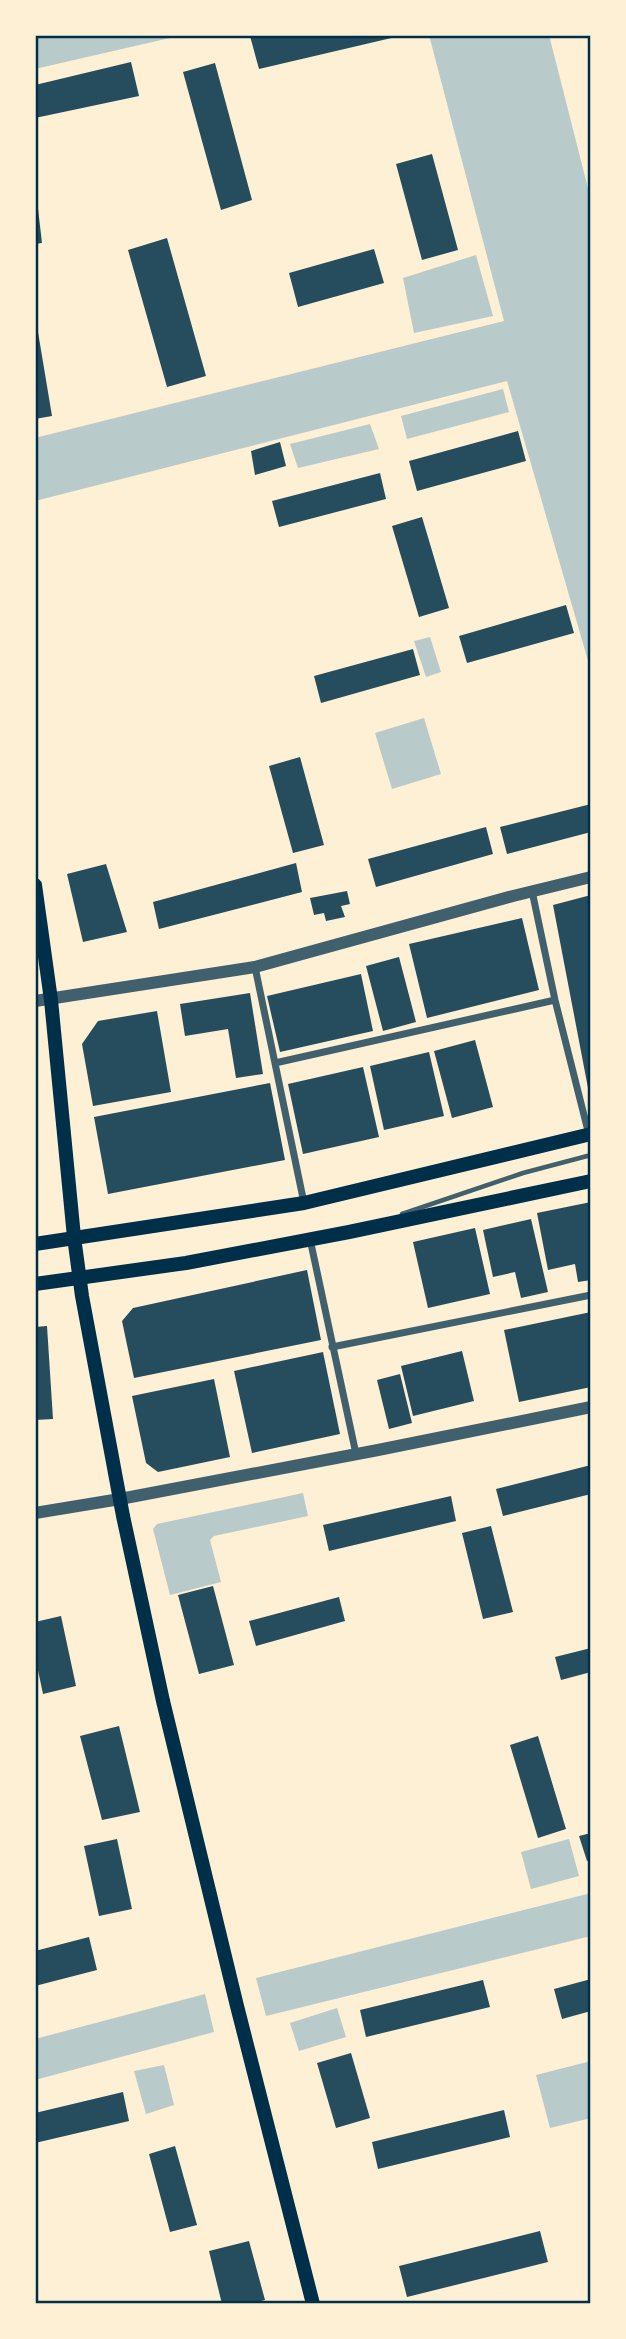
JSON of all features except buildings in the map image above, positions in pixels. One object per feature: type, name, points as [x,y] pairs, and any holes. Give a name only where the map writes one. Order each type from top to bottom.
[{"type":"main road","points":[[35,885],[51,1000],[82,1296],[120,1499],[163,1701],[313,2304]]},
{"type":"main road","points":[[35,1244],[304,1203],[590,1136]]},
{"type":"main road","points":[[35,1284],[186,1263],[349,1233],[591,1181]]},
{"type":"street","points":[[35,1001],[255,967],[591,877]]},
{"type":"street","points":[[532,891],[555,1000],[590,1136]]},
{"type":"street","points":[[255,967],[304,1203]]},
{"type":"street","points":[[275,1063],[555,1000]]},
{"type":"street","points":[[310,1239],[356,1454]]},
{"type":"street","points":[[332,1347],[591,1295]]},
{"type":"street","points":[[35,1513],[120,1499],[591,1407]]},
{"type":"lane","points":[[349,1233],[523,1173],[591,1155]]},
{"type":"shaded area","points":[[35,35],[183,35],[35,69]]},
{"type":"shaded area","points":[[429,35],[549,35],[591,200],[591,671],[507,381],[35,501],[35,438],[504,321]]},
{"type":"shaded area","points":[[476,255],[493,316],[414,333],[403,278]]},
{"type":"shaded area","points":[[503,389],[509,412],[407,439],[401,416]]},
{"type":"shaded area","points":[[370,424],[379,449],[298,468],[290,444]]},
{"type":"shaded area","points":[[430,637],[441,672],[426,677],[414,641]]},
{"type":"shaded area","points":[[424,718],[441,774],[392,789],[375,733]]},
{"type":"shaded area","points":[[303,1493],[308,1516],[214,1536],[210,1540],[221,1582],[170,1595],[153,1529],[157,1524]]},
{"type":"shaded area","points":[[569,1839],[579,1876],[531,1889],[521,1852]]},
{"type":"shaded area","points":[[591,1893],[591,1936],[266,2016],[256,1978]]},
{"type":"shaded area","points":[[205,1994],[214,2032],[35,2080],[35,2039]]},
{"type":"shaded area","points":[[337,2008],[346,2037],[299,2051],[290,2023]]},
{"type":"shaded area","points":[[591,2061],[591,2118],[550,2128],[536,2075]]},
{"type":"shaded area","points":[[164,2065],[174,2105],[146,2114],[134,2071]]}]
